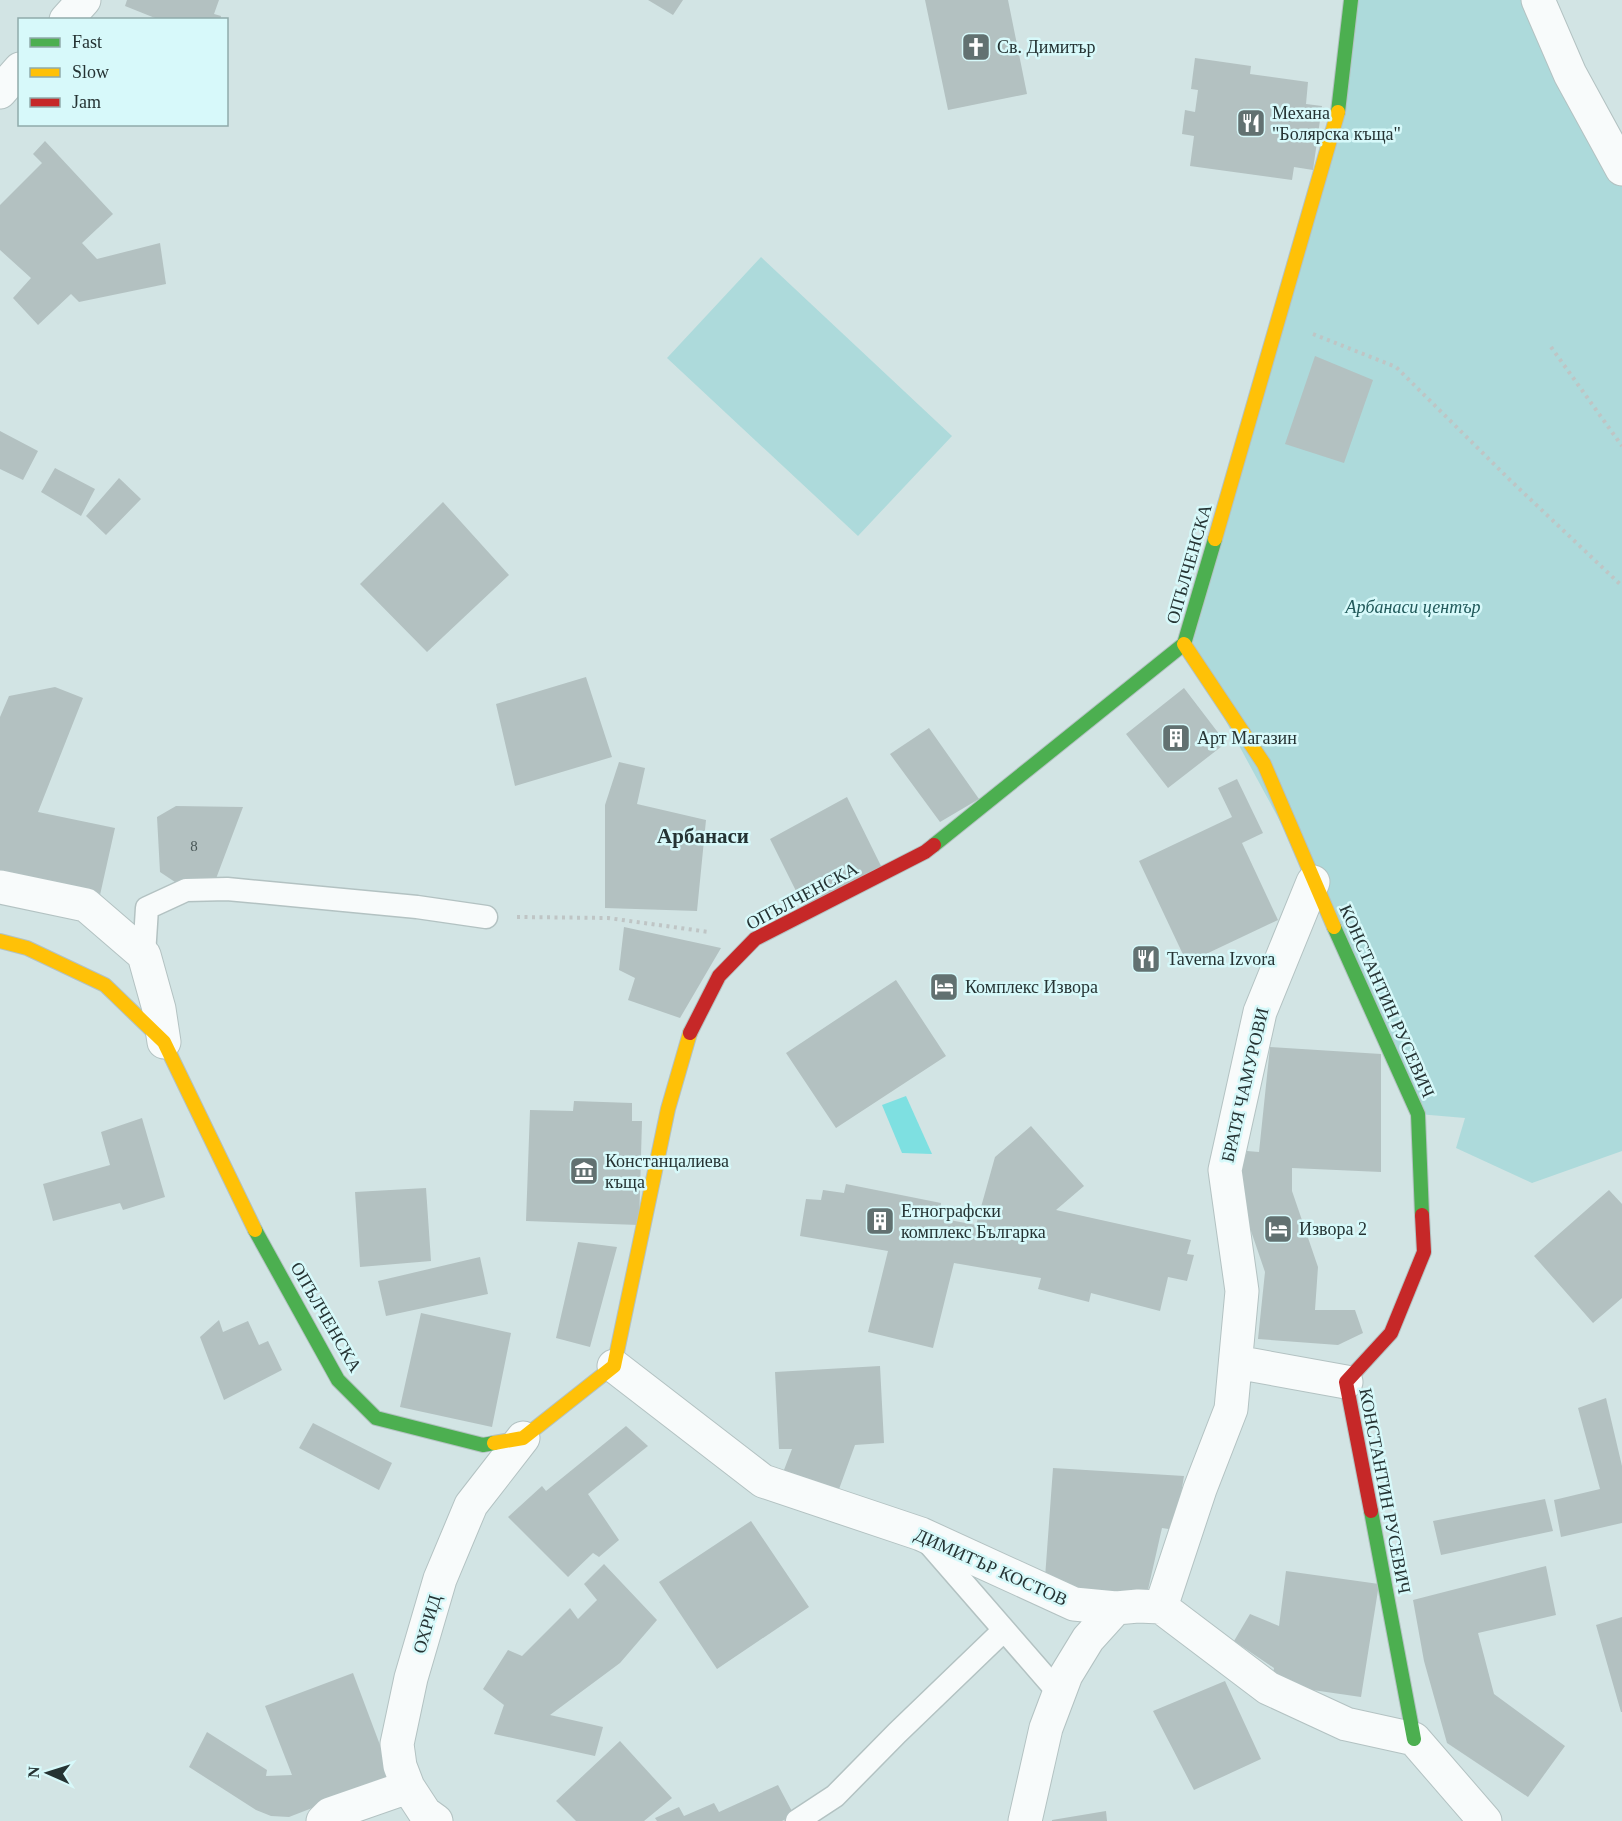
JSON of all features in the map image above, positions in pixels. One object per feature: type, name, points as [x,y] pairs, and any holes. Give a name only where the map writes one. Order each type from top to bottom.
[{"type":"street","points":[[68,18],[84,0]]},
{"type":"street","name":"ОПЪЛЧЕНСКА","points":[[0,941],[27,948],[105,985],[164,1042],[242,1206],[338,1380],[376,1418],[483,1445],[524,1438],[614,1366],[668,1109],[687,1039],[719,976],[755,939],[925,852],[1184,644],[1337,121],[1351,0]]},
{"type":"street","points":[[1538,0],[1570,74],[1619,157]]},
{"type":"street","points":[[0,92],[18,71]]},
{"type":"street","name":"КОНСТАНТИН РУСЕВИЧ","points":[[1184,644],[1264,764],[1313,882],[1418,1114],[1424,1252],[1391,1332],[1346,1382],[1414,1739]]},
{"type":"street","name":"БРАТЯ ЧАМУРОВИ","points":[[1161,1607],[1200,1488],[1231,1409],[1242,1291],[1226,1170],[1260,1012],[1313,882]]},
{"type":"street","points":[[0,887],[86,905],[144,955],[159,1009],[164,1042]]},
{"type":"street","points":[[1236,1362],[1346,1382]]},
{"type":"street","name":"ДИМИТЪР КОСТОВ","points":[[614,1366],[763,1481],[921,1534],[1074,1604],[1116,1608],[1161,1607]]},
{"type":"street","name":"ОХРИД","points":[[436,1821],[425,1813],[408,1787],[400,1766],[397,1744],[411,1678],[440,1579],[471,1506],[524,1438]]},
{"type":"street","points":[[1161,1607],[1268,1688],[1346,1724],[1414,1739],[1485,1821]]},
{"type":"street","points":[[1025,1821],[1046,1728],[1066,1675],[1088,1639],[1116,1608]]},
{"type":"street","points":[[323,1821],[330,1814],[408,1787]]},
{"type":"lane","points":[[144,955],[147,908],[186,890],[237,890],[417,907],[486,917]]},
{"type":"lane","points":[[921,1534],[1059,1693]]},
{"type":"lane","points":[[797,1821],[835,1796],[1003,1631]]},
{"type":"path","points":[[1278,321],[1396,367],[1510,480],[1622,586]]},
{"type":"path","points":[[1551,347],[1622,446]]},
{"type":"path","points":[[486,917],[608,918],[755,939]]},
{"type":"green space","name":"Арбанаси център","points":[[1351,0],[1538,0],[1622,169],[1622,1151],[1532,1183],[1456,1148],[1465,1118],[1418,1114],[1313,882],[1184,644],[1337,121]]},
{"type":"green space","points":[[761,257],[952,436],[858,536],[667,358]]},
{"type":"water","points":[[906,1096],[932,1154],[902,1153],[882,1105]]},
{"type":"building","points":[[127,0],[219,0],[214,14],[221,16],[220,18],[155,18],[125,6]]},
{"type":"building","points":[[648,0],[683,0],[673,15]]},
{"type":"building","name":"Св. Димитър","points":[[925,0],[1008,0],[1027,94],[948,110]]},
{"type":"building","name":"Механа \"Болярска къща\"","points":[[1195,58],[1251,66],[1250,74],[1308,82],[1306,104],[1322,106],[1313,170],[1294,167],[1292,180],[1190,166],[1194,136],[1182,134],[1185,110],[1195,112],[1198,90],[1191,89]]},
{"type":"building","points":[[45,141],[113,214],[82,243],[97,259],[160,243],[166,284],[79,302],[71,294],[38,325],[13,298],[31,278],[0,250],[0,205],[42,163],[33,154]]},
{"type":"building","points":[[1315,356],[1373,380],[1344,463],[1285,444]]},
{"type":"building","points":[[0,431],[38,451],[23,480],[0,469]]},
{"type":"building","points":[[55,468],[95,489],[81,516],[41,492]]},
{"type":"building","points":[[119,478],[141,499],[106,535],[86,516]]},
{"type":"building","points":[[443,502],[509,575],[427,652],[360,584]]},
{"type":"building","points":[[586,677],[612,757],[515,786],[496,704]]},
{"type":"building","points":[[55,687],[83,698],[38,812],[115,828],[100,895],[0,872],[0,717],[9,696]]},
{"type":"building","name":"Арт Магазин","points":[[1184,688],[1226,743],[1168,788],[1126,734]]},
{"type":"building","points":[[929,728],[979,799],[940,822],[890,754]]},
{"type":"building","points":[[619,762],[645,768],[637,804],[706,820],[697,911],[605,908],[605,805]]},
{"type":"building","points":[[1237,779],[1263,833],[1242,843],[1278,920],[1187,963],[1139,861],[1232,817],[1218,788]]},
{"type":"building","points":[[847,797],[882,868],[804,907],[770,839]]},
{"type":"building","points":[[176,806],[243,807],[214,884],[175,882],[160,872],[157,817]]},
{"type":"building","points":[[624,927],[721,948],[680,1018],[628,1000],[635,978],[619,970]]},
{"type":"building","points":[[896,980],[946,1056],[836,1128],[786,1053]]},
{"type":"building","name":"Извора 2","points":[[1270,1047],[1381,1054],[1381,1172],[1292,1168],[1292,1191],[1318,1267],[1315,1310],[1355,1310],[1363,1333],[1338,1345],[1258,1339],[1265,1272],[1236,1187],[1247,1151],[1259,1152]]},
{"type":"building","name":"Констанцалиева къща","points":[[574,1101],[632,1103],[632,1121],[642,1121],[639,1225],[526,1221],[530,1110],[573,1111]]},
{"type":"building","points":[[142,1118],[165,1197],[123,1210],[120,1203],[53,1221],[43,1184],[110,1165],[101,1132]]},
{"type":"building","name":"Етнографски комплекс Българка","points":[[1031,1126],[1084,1186],[1056,1210],[1191,1240],[1187,1254],[1194,1255],[1187,1281],[1168,1277],[1160,1311],[1091,1293],[1089,1302],[1038,1289],[1041,1278],[954,1263],[933,1348],[868,1332],[888,1251],[800,1236],[806,1199],[821,1200],[823,1190],[844,1193],[846,1184],[941,1203],[939,1218],[976,1225],[995,1157]]},
{"type":"building","points":[[426,1188],[431,1261],[360,1267],[355,1192]]},
{"type":"building","points":[[1609,1190],[1622,1204],[1622,1298],[1593,1323],[1534,1256]]},
{"type":"building","points":[[578,1242],[617,1247],[590,1347],[556,1338]]},
{"type":"building","points":[[480,1257],[488,1294],[386,1316],[378,1281]]},
{"type":"building","points":[[421,1313],[511,1333],[492,1427],[400,1407]]},
{"type":"building","points":[[219,1320],[223,1332],[248,1321],[259,1345],[268,1341],[282,1370],[224,1400],[200,1337]]},
{"type":"building","points":[[880,1366],[884,1443],[855,1445],[834,1503],[779,1483],[792,1449],[779,1449],[775,1372]]},
{"type":"building","points":[[1606,1398],[1622,1466],[1622,1523],[1561,1537],[1554,1500],[1600,1489],[1578,1408]]},
{"type":"building","points":[[313,1423],[392,1463],[379,1490],[299,1448]]},
{"type":"building","points":[[626,1426],[648,1446],[588,1494],[619,1540],[599,1557],[593,1553],[568,1577],[508,1517],[542,1486],[546,1491]]},
{"type":"building","points":[[1053,1468],[1184,1476],[1175,1530],[1162,1528],[1147,1594],[1077,1592],[1045,1578]]},
{"type":"building","points":[[1545,1499],[1553,1531],[1441,1555],[1433,1521]]},
{"type":"building","points":[[751,1521],[809,1607],[717,1669],[659,1582]]},
{"type":"building","points":[[604,1564],[657,1620],[620,1663],[550,1715],[603,1727],[595,1756],[494,1734],[504,1705],[483,1689],[508,1650],[522,1656],[570,1608],[578,1619],[597,1600],[584,1584]]},
{"type":"building","points":[[1546,1566],[1556,1615],[1478,1633],[1494,1694],[1565,1746],[1528,1797],[1447,1743],[1424,1661],[1413,1600]]},
{"type":"building","points":[[1286,1571],[1379,1584],[1361,1697],[1271,1684],[1274,1668],[1234,1641],[1250,1614],[1279,1626]]},
{"type":"building","points":[[1622,1617],[1622,1712],[1621,1712],[1596,1625]]},
{"type":"building","points":[[353,1673],[392,1777],[289,1817],[271,1816],[256,1810],[189,1767],[207,1732],[267,1770],[266,1776],[292,1775],[265,1706]]},
{"type":"building","points":[[1225,1681],[1261,1759],[1194,1790],[1153,1711]]},
{"type":"building","points":[[620,1741],[672,1798],[644,1821],[576,1821],[556,1801]]},
{"type":"building","points":[[778,1785],[794,1815],[782,1821],[657,1821],[655,1818],[679,1807],[684,1816],[714,1803],[719,1812]]},
{"type":"building","points":[[1106,1811],[1107,1821],[1052,1821],[1052,1820]]},
{"type":"traffic: fast","points":[[1338,112],[1351,0]]},
{"type":"traffic: fast","points":[[934,845],[1184,644],[1215,539]]},
{"type":"traffic: fast","points":[[1334,927],[1418,1114],[1422,1215]]},
{"type":"traffic: fast","points":[[255,1230],[338,1380],[376,1418],[483,1445],[494,1443]]},
{"type":"traffic: fast","points":[[1371,1511],[1414,1739]]},
{"type":"traffic: slow","points":[[1215,539],[1338,112]]},
{"type":"traffic: slow","points":[[1184,644],[1264,764],[1334,927]]},
{"type":"traffic: slow","points":[[0,941],[27,948],[105,985],[164,1042],[255,1230]]},
{"type":"traffic: slow","points":[[494,1443],[523,1438],[614,1366],[668,1109],[690,1033]]},
{"type":"traffic: jam","points":[[690,1033],[719,976],[755,939],[925,852],[934,845]]},
{"type":"traffic: jam","points":[[1371,1511],[1346,1382],[1391,1333],[1424,1252],[1422,1215]]},
{"type":"place","name":"Св. Димитър","points":[[976,47]]},
{"type":"place","name":"Механа \"Болярска къща\"","points":[[1251,123]]},
{"type":"place","name":"Арт Магазин","points":[[1176,738]]},
{"type":"place","name":"Taverna Izvora","points":[[1146,959]]},
{"type":"place","name":"Комплекс Извора","points":[[944,987]]},
{"type":"place","name":"Констанцалиева къща","points":[[584,1171]]},
{"type":"place","name":"Етнографски комплекс Българка","points":[[880,1221]]},
{"type":"place","name":"Извора 2","points":[[1278,1229]]},
{"type":"district","name":"Арбанаси","points":[[703,836]]}]
